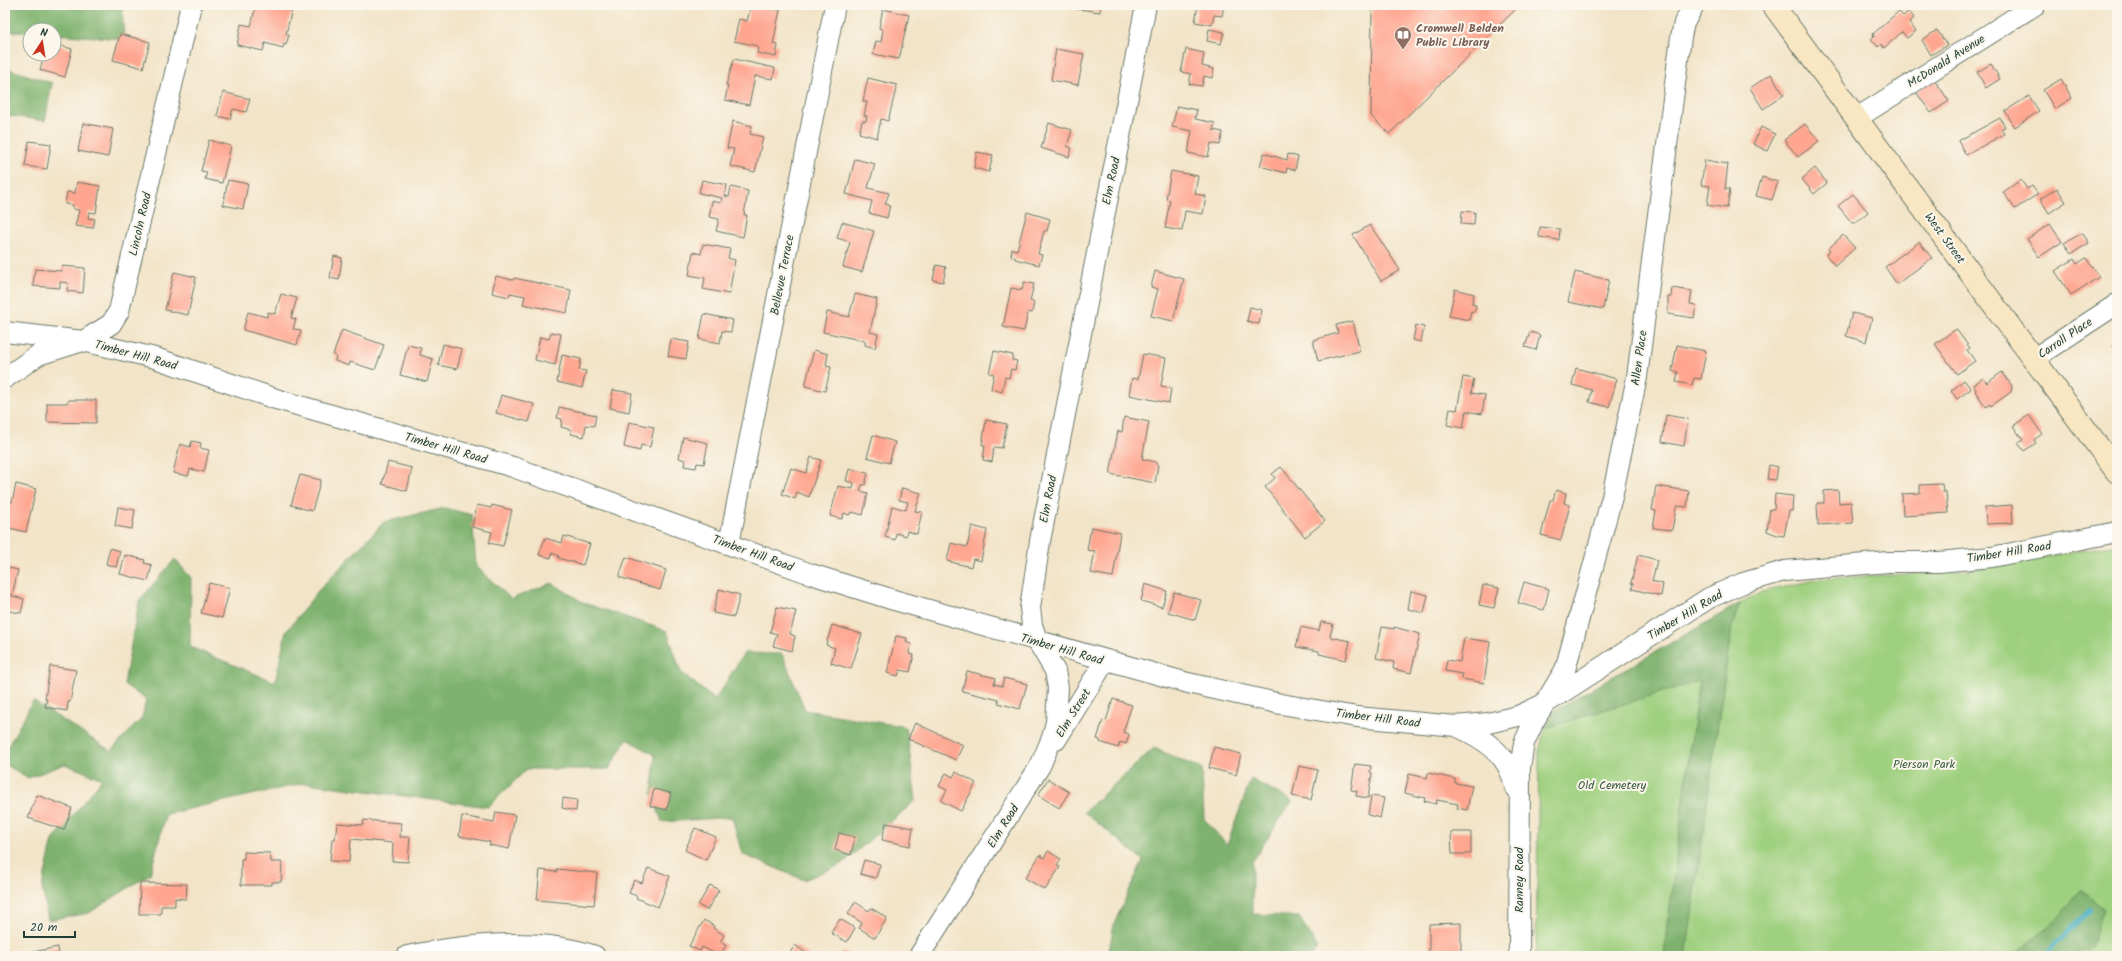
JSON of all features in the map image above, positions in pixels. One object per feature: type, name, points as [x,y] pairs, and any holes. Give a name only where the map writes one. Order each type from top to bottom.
[{"type":"main road","name":"West Street","points":[[1773,5],[2117,472]]},
{"type":"street","name":"Lincoln Road","points":[[5,378],[38,355],[83,341],[111,324],[120,311],[191,5]]},
{"type":"street","name":"Bellevue Terrace","points":[[729,544],[835,5]]},
{"type":"street","name":"Elm Road","points":[[919,956],[1040,766],[1052,738],[1058,704],[1055,671],[1038,642],[1032,625],[1030,608],[1040,541],[1146,5]]},
{"type":"street","name":"Allen Place","points":[[1546,703],[1565,670],[1575,637],[1612,498],[1626,432],[1637,377],[1681,38],[1684,23],[1694,5]]},
{"type":"street","name":"McDonald Avenue","points":[[1857,118],[2035,5]]},
{"type":"street","name":"Carroll Place","points":[[2033,359],[2117,304]]},
{"type":"street","name":"Timber Hill Road","points":[[5,332],[83,341],[155,358],[276,399],[513,468],[811,574],[894,600],[1188,684],[1281,704],[1357,717],[1456,726],[1488,723],[1518,716],[1546,703],[1709,598],[1742,583],[1784,571],[1888,562],[1939,562],[1992,557],[2117,532]]},
{"type":"street","name":"Elm Street","points":[[1040,766],[1105,661]]},
{"type":"street","name":"Ranney Road","points":[[1519,956],[1518,805],[1520,768],[1524,743],[1534,721],[1546,703]]},
{"type":"street","name":"Ranney Road","points":[[1456,726],[1492,746],[1504,758],[1513,775],[1518,805]]},
{"type":"street","points":[[407,956],[505,943],[579,950],[595,956]]},
{"type":"green space","points":[[5,5],[122,5],[124,39],[62,35],[62,22],[22,22],[22,32],[5,31]]},
{"type":"green space","points":[[5,68],[52,83],[45,121],[5,115]]},
{"type":"green space","points":[[445,508],[472,515],[476,566],[511,599],[552,583],[584,603],[667,631],[681,672],[715,700],[744,653],[782,654],[805,710],[906,727],[916,800],[842,864],[804,880],[742,854],[732,817],[662,822],[652,794],[655,755],[627,739],[609,769],[527,769],[488,807],[305,783],[166,814],[150,874],[89,913],[48,920],[42,887],[53,840],[102,779],[65,764],[28,778],[5,764],[5,752],[33,701],[111,751],[142,718],[146,700],[124,684],[139,601],[175,559],[191,578],[190,647],[275,682],[286,632],[318,591],[384,522]]},
{"type":"green space","name":"Pierson Park","points":[[2117,544],[2117,956],[2070,956],[2091,948],[2081,889],[2058,917],[2013,956],[1686,956],[1727,658],[1732,626],[1740,603],[1762,592],[1820,579],[1963,571]]},
{"type":"green space","points":[[1740,603],[1732,626],[1727,658],[1686,956],[1664,956],[1699,681],[1545,728],[1555,710]]},
{"type":"green space","name":"Old Cemetery","points":[[1699,680],[1664,956],[1536,956],[1539,751],[1545,728]]},
{"type":"green space","points":[[1154,748],[1202,769],[1204,819],[1227,845],[1251,779],[1292,801],[1252,862],[1252,914],[1299,917],[1317,947],[1312,956],[1108,956],[1114,924],[1143,860],[1084,812]]},
{"type":"green space","points":[[2081,889],[2104,908],[2091,948],[2070,956],[2013,956],[2058,917]]},
{"type":"building","points":[[256,5],[273,8],[273,5],[293,5],[286,34],[289,35],[286,45],[284,44],[283,48],[265,43],[263,51],[237,45],[241,24],[251,26]]},
{"type":"building","points":[[751,5],[780,10],[773,44],[778,45],[776,57],[757,53],[758,46],[734,41],[739,19],[747,21]]},
{"type":"building","points":[[949,5],[967,5],[966,10],[949,7]]},
{"type":"building","points":[[1064,5],[1101,5],[1100,12],[1064,7]]},
{"type":"building","points":[[1198,5],[1224,5],[1222,16],[1214,15],[1212,25],[1195,22]]},
{"type":"building","points":[[1372,5],[1520,5],[1389,134],[1371,116]]},
{"type":"building","points":[[883,9],[909,15],[899,59],[873,54],[876,41],[881,42],[883,30],[879,28]]},
{"type":"building","points":[[1899,11],[1903,16],[1909,11],[1914,18],[1909,23],[1916,31],[1907,38],[1902,32],[1884,48],[1881,44],[1878,47],[1871,39],[1874,36],[1873,34]]},
{"type":"building","points":[[1209,29],[1224,32],[1221,44],[1207,41]]},
{"type":"building","points":[[1937,30],[1947,45],[1931,55],[1922,40]]},
{"type":"building","points":[[120,34],[150,42],[143,68],[113,60]]},
{"type":"building","points":[[62,46],[72,49],[65,77],[40,70],[42,62],[62,62]]},
{"type":"building","points":[[1056,49],[1084,54],[1078,85],[1051,80]]},
{"type":"building","points":[[1186,49],[1204,53],[1202,66],[1214,69],[1212,78],[1204,76],[1202,86],[1189,84],[1191,74],[1181,72]]},
{"type":"building","points":[[734,59],[775,68],[773,79],[755,76],[749,105],[725,100],[728,85],[726,85]]},
{"type":"building","points":[[1991,64],[2000,79],[1986,88],[1977,72]]},
{"type":"building","points":[[1771,74],[1784,95],[1763,109],[1750,88]]},
{"type":"building","points":[[868,78],[897,85],[888,121],[881,119],[877,138],[859,133],[862,121],[866,121],[867,116],[864,116],[867,102],[863,101]]},
{"type":"building","points":[[1934,79],[1949,101],[1931,113],[1916,92]]},
{"type":"building","points":[[2061,79],[2072,98],[2055,109],[2043,90]]},
{"type":"building","points":[[223,92],[250,99],[246,112],[233,109],[230,119],[217,116]]},
{"type":"building","points":[[2029,96],[2039,111],[2015,127],[2005,111]]},
{"type":"building","points":[[1177,106],[1197,110],[1195,119],[1215,123],[1213,130],[1223,132],[1220,145],[1211,143],[1208,157],[1188,153],[1192,131],[1172,127]]},
{"type":"building","points":[[2000,118],[2005,127],[2001,129],[2004,134],[1966,155],[1958,141]]},
{"type":"building","points":[[733,121],[752,126],[750,134],[763,137],[755,172],[730,166],[734,149],[727,148]]},
{"type":"building","points":[[83,123],[113,129],[108,157],[78,151]]},
{"type":"building","points":[[1049,123],[1072,130],[1067,146],[1072,148],[1069,157],[1041,148]]},
{"type":"building","points":[[1805,124],[1819,141],[1798,157],[1784,140]]},
{"type":"building","points":[[1761,127],[1775,134],[1767,151],[1753,144]]},
{"type":"building","points":[[209,140],[231,146],[222,183],[205,179],[207,172],[201,171]]},
{"type":"building","points":[[29,141],[51,144],[47,169],[25,166]]},
{"type":"building","points":[[977,152],[993,155],[989,172],[974,168]]},
{"type":"building","points":[[1264,153],[1287,160],[1288,154],[1298,157],[1295,170],[1287,168],[1286,173],[1260,166]]},
{"type":"building","points":[[855,159],[875,164],[868,188],[889,193],[885,204],[890,205],[887,218],[869,213],[872,201],[846,194]]},
{"type":"building","points":[[1705,160],[1728,164],[1725,189],[1730,189],[1727,208],[1707,205],[1710,186],[1701,185]]},
{"type":"building","points":[[1815,168],[1827,183],[1814,194],[1802,179]]},
{"type":"building","points":[[1171,171],[1198,176],[1195,194],[1206,196],[1203,214],[1185,211],[1182,231],[1165,228],[1170,200],[1166,199]]},
{"type":"building","points":[[1762,177],[1778,182],[1772,200],[1756,196]]},
{"type":"building","points":[[228,180],[248,184],[243,209],[223,205]]},
{"type":"building","points":[[702,180],[727,185],[725,196],[729,197],[731,187],[748,191],[744,215],[747,215],[743,237],[716,231],[719,219],[709,217],[712,201],[721,203],[722,198],[699,193]]},
{"type":"building","points":[[2021,180],[2027,189],[2032,186],[2038,194],[2015,209],[2003,192]]},
{"type":"building","points":[[77,182],[100,186],[96,213],[89,212],[88,218],[95,219],[93,228],[75,226],[79,210],[73,209],[73,205],[65,204],[67,192],[75,193]]},
{"type":"building","points":[[2057,188],[2066,202],[2049,213],[2040,199]]},
{"type":"building","points":[[1853,194],[1868,212],[1855,223],[1852,223],[1838,206]]},
{"type":"building","points":[[1462,211],[1475,212],[1474,225],[1461,224]]},
{"type":"building","points":[[1027,212],[1050,219],[1047,231],[1044,231],[1038,254],[1042,255],[1039,265],[1015,259],[1015,257],[1011,256],[1012,249],[1017,250]]},
{"type":"building","points":[[842,222],[874,231],[862,272],[843,267],[850,242],[837,238]]},
{"type":"building","points":[[2050,224],[2062,242],[2039,257],[2027,239]]},
{"type":"building","points":[[1370,225],[1400,270],[1381,281],[1353,235]]},
{"type":"building","points":[[1540,227],[1560,229],[1559,240],[1539,237]]},
{"type":"building","points":[[2083,233],[2089,243],[2071,254],[2064,243]]},
{"type":"building","points":[[1843,235],[1855,248],[1835,266],[1826,255],[1830,251],[1828,249]]},
{"type":"building","points":[[1919,242],[1932,258],[1897,284],[1885,267]]},
{"type":"building","points":[[703,244],[730,249],[728,258],[735,260],[729,294],[703,289],[705,278],[689,275],[693,252],[701,254]]},
{"type":"building","points":[[334,256],[342,258],[339,280],[330,278]]},
{"type":"building","points":[[2086,258],[2099,277],[2071,295],[2055,271],[2074,259],[2077,264]]},
{"type":"building","points":[[936,265],[946,267],[943,282],[933,280]]},
{"type":"building","points":[[62,266],[85,268],[83,293],[67,291],[68,283],[60,282],[60,288],[33,286],[35,269],[61,271]]},
{"type":"building","points":[[1155,271],[1184,279],[1173,321],[1151,316],[1158,289],[1151,287]]},
{"type":"building","points":[[174,272],[196,277],[188,315],[165,310]]},
{"type":"building","points":[[1575,272],[1609,280],[1603,309],[1568,302]]},
{"type":"building","points":[[496,276],[513,280],[514,278],[571,290],[567,313],[523,304],[525,296],[510,293],[509,297],[492,293]]},
{"type":"building","points":[[1024,282],[1034,284],[1030,301],[1034,302],[1032,313],[1028,312],[1024,331],[1003,327],[1011,288],[1022,290]]},
{"type":"building","points":[[1672,288],[1692,291],[1690,304],[1696,305],[1694,318],[1668,314],[1668,297],[1671,297]]},
{"type":"building","points":[[1455,289],[1474,294],[1472,304],[1476,305],[1474,312],[1471,311],[1469,320],[1449,316]]},
{"type":"building","points":[[281,294],[297,298],[291,318],[296,319],[293,329],[301,330],[297,345],[243,330],[248,312],[267,317],[268,312],[275,314]]},
{"type":"building","points":[[855,294],[877,299],[870,332],[878,334],[875,348],[865,345],[865,341],[823,332],[827,312],[849,317]]},
{"type":"building","points":[[1250,307],[1262,310],[1259,324],[1247,321]]},
{"type":"building","points":[[1852,313],[1872,318],[1866,342],[1846,336]]},
{"type":"building","points":[[704,314],[733,320],[731,332],[722,331],[720,343],[699,339]]},
{"type":"building","points":[[1353,321],[1360,351],[1318,361],[1313,340],[1338,333],[1336,325]]},
{"type":"building","points":[[1416,325],[1424,327],[1421,342],[1413,340]]},
{"type":"building","points":[[1956,329],[1970,348],[1967,350],[1975,361],[1957,374],[1935,344]]},
{"type":"building","points":[[342,330],[384,345],[375,370],[350,362],[349,366],[335,361],[336,356],[333,355]]},
{"type":"building","points":[[551,332],[561,334],[555,365],[535,360],[540,337],[549,339]]},
{"type":"building","points":[[1530,332],[1540,335],[1536,350],[1525,347]]},
{"type":"building","points":[[671,339],[689,342],[686,359],[668,356]]},
{"type":"building","points":[[2117,343],[2117,354],[2112,346]]},
{"type":"building","points":[[443,344],[462,349],[457,369],[438,365]]},
{"type":"building","points":[[408,345],[421,348],[420,355],[433,359],[427,382],[400,375]]},
{"type":"building","points":[[1677,345],[1706,351],[1701,379],[1694,378],[1692,385],[1676,382],[1678,372],[1672,371]]},
{"type":"building","points":[[814,350],[828,354],[826,366],[831,367],[825,391],[805,386]]},
{"type":"building","points":[[994,351],[1013,355],[1012,360],[1017,361],[1015,370],[1011,369],[1009,378],[1005,377],[1002,392],[991,389],[994,374],[989,373]]},
{"type":"building","points":[[1143,354],[1166,358],[1161,386],[1171,388],[1169,403],[1129,395],[1132,378],[1138,379]]},
{"type":"building","points":[[562,355],[581,359],[579,370],[586,371],[582,388],[557,382]]},
{"type":"building","points":[[1576,368],[1617,379],[1609,407],[1589,402],[1592,390],[1572,385]]},
{"type":"building","points":[[2002,372],[2012,386],[2011,392],[1991,406],[1990,404],[1986,407],[1975,391],[1976,390],[1973,385],[1983,378],[1987,383]]},
{"type":"building","points":[[1463,377],[1474,379],[1471,393],[1485,395],[1482,414],[1466,411],[1463,428],[1447,425],[1450,409],[1457,410]]},
{"type":"building","points":[[1964,380],[1971,389],[1957,399],[1951,391]]},
{"type":"building","points":[[613,390],[632,393],[629,412],[610,408]]},
{"type":"building","points":[[501,395],[534,404],[529,422],[496,413]]},
{"type":"building","points":[[69,400],[96,400],[96,423],[47,422],[47,403],[67,403]]},
{"type":"building","points":[[559,407],[596,415],[594,426],[586,425],[584,437],[571,434],[572,430],[561,427],[562,419],[557,418]]},
{"type":"building","points":[[1666,415],[1688,419],[1684,446],[1662,442]]},
{"type":"building","points":[[2029,415],[2042,434],[2034,440],[2036,443],[2024,451],[2018,443],[2023,440],[2013,426]]},
{"type":"building","points":[[1124,417],[1149,422],[1142,459],[1156,462],[1158,465],[1155,483],[1110,474],[1118,431],[1122,432]]},
{"type":"building","points":[[986,420],[1007,424],[1002,448],[994,447],[992,462],[983,460],[985,445],[982,445]]},
{"type":"building","points":[[629,422],[654,427],[650,447],[641,445],[640,451],[624,447]]},
{"type":"building","points":[[873,435],[895,442],[889,463],[867,457]]},
{"type":"building","points":[[683,437],[708,443],[704,464],[697,463],[696,468],[684,466],[685,460],[679,458]]},
{"type":"building","points":[[192,441],[201,443],[200,448],[209,450],[204,472],[190,469],[188,476],[173,473],[180,444],[190,447]]},
{"type":"building","points":[[811,457],[821,460],[809,497],[797,492],[795,499],[782,494],[791,468],[806,473]]},
{"type":"building","points":[[388,462],[412,468],[407,491],[382,484]]},
{"type":"building","points":[[1769,465],[1778,467],[1776,480],[1767,479]]},
{"type":"building","points":[[1281,467],[1325,521],[1305,537],[1265,487],[1275,478],[1272,474]]},
{"type":"building","points":[[849,469],[868,473],[865,485],[862,485],[860,491],[868,493],[863,515],[852,512],[849,515],[844,513],[842,519],[830,516],[838,486],[853,489],[854,483],[846,481]]},
{"type":"building","points":[[300,475],[321,480],[312,511],[291,505]]},
{"type":"building","points":[[16,484],[36,489],[26,532],[5,527],[5,514],[8,501],[12,502]]},
{"type":"building","points":[[1942,484],[1943,492],[1946,492],[1948,513],[1903,516],[1902,494],[1920,493],[1920,485]]},
{"type":"building","points":[[1656,486],[1689,491],[1687,507],[1677,506],[1676,508],[1672,530],[1653,528],[1656,511],[1652,510]]},
{"type":"building","points":[[902,488],[921,493],[915,511],[922,512],[917,534],[907,531],[906,536],[896,533],[895,540],[885,537],[892,506],[906,510],[908,502],[899,500]]},
{"type":"building","points":[[1556,490],[1566,493],[1564,503],[1570,505],[1561,540],[1541,535],[1550,500],[1553,500]]},
{"type":"building","points":[[1838,490],[1839,503],[1851,502],[1853,523],[1818,525],[1817,503],[1824,503],[1824,491]]},
{"type":"building","points":[[1775,494],[1793,496],[1792,511],[1789,511],[1784,536],[1767,531],[1770,509],[1774,509]]},
{"type":"building","points":[[477,505],[491,508],[492,505],[512,510],[503,546],[489,543],[492,532],[472,527]]},
{"type":"building","points":[[2012,505],[2013,523],[1986,524],[1985,507]]},
{"type":"building","points":[[118,507],[135,510],[132,529],[115,526]]},
{"type":"building","points":[[972,526],[987,530],[981,561],[973,559],[971,567],[947,561],[951,543],[967,547]]},
{"type":"building","points":[[1091,527],[1120,533],[1113,577],[1091,573],[1095,551],[1087,550]]},
{"type":"building","points":[[564,536],[590,544],[583,565],[558,558],[559,556],[552,553],[551,558],[539,555],[545,538],[562,543]]},
{"type":"building","points":[[110,548],[120,551],[116,567],[106,564]]},
{"type":"building","points":[[125,555],[145,560],[144,563],[152,565],[148,581],[120,574]]},
{"type":"building","points":[[1638,555],[1657,560],[1652,581],[1663,584],[1661,596],[1632,589],[1633,584],[1631,583]]},
{"type":"building","points":[[626,557],[666,570],[660,590],[619,577]]},
{"type":"building","points":[[5,567],[18,570],[12,596],[24,599],[21,613],[9,611],[8,614],[5,613]]},
{"type":"building","points":[[1524,582],[1549,589],[1544,610],[1518,603]]},
{"type":"building","points":[[209,583],[230,588],[222,618],[201,613]]},
{"type":"building","points":[[1145,584],[1167,591],[1162,607],[1141,601]]},
{"type":"building","points":[[1483,585],[1499,588],[1494,608],[1479,605]]},
{"type":"building","points":[[719,589],[740,595],[734,617],[713,613]]},
{"type":"building","points":[[1411,591],[1428,595],[1424,613],[1408,609]]},
{"type":"building","points":[[1174,592],[1201,600],[1195,620],[1168,612]]},
{"type":"building","points":[[777,607],[796,611],[790,634],[795,636],[792,651],[773,646],[777,634],[770,632]]},
{"type":"building","points":[[1321,622],[1333,624],[1330,637],[1350,641],[1346,660],[1319,654],[1319,651],[1296,647],[1301,627],[1319,631]]},
{"type":"building","points":[[832,625],[862,634],[851,669],[831,663],[835,648],[826,645]]},
{"type":"building","points":[[1382,627],[1394,629],[1394,627],[1420,634],[1411,673],[1393,669],[1394,662],[1376,658]]},
{"type":"building","points":[[896,636],[907,638],[906,642],[911,644],[909,654],[914,655],[910,672],[900,670],[898,676],[887,673]]},
{"type":"building","points":[[1464,638],[1490,642],[1484,683],[1462,679],[1462,674],[1445,671],[1447,660],[1460,662]]},
{"type":"building","points":[[50,666],[76,670],[67,711],[45,707]]},
{"type":"building","points":[[967,671],[996,678],[994,684],[1002,686],[1004,678],[1027,684],[1020,709],[998,703],[999,700],[962,691]]},
{"type":"building","points":[[1113,699],[1132,705],[1123,732],[1129,734],[1126,744],[1120,742],[1118,748],[1100,742],[1100,740],[1097,739],[1103,720],[1106,721]]},
{"type":"building","points":[[915,723],[963,745],[956,760],[908,739]]},
{"type":"building","points":[[1214,747],[1241,754],[1236,775],[1209,768]]},
{"type":"building","points":[[1355,764],[1371,766],[1370,772],[1372,773],[1368,798],[1356,796],[1357,791],[1351,790]]},
{"type":"building","points":[[1299,766],[1318,770],[1311,800],[1292,796]]},
{"type":"building","points":[[956,772],[976,783],[961,811],[941,801],[947,790],[939,786],[946,773],[953,777]]},
{"type":"building","points":[[1428,773],[1455,779],[1455,783],[1472,786],[1467,810],[1457,808],[1458,804],[1437,800],[1436,804],[1424,801],[1425,798],[1405,793],[1409,774],[1427,778]]},
{"type":"building","points":[[1048,779],[1069,792],[1059,808],[1038,795]]},
{"type":"building","points":[[654,789],[671,793],[667,810],[650,806]]},
{"type":"building","points":[[37,795],[72,808],[64,830],[28,818]]},
{"type":"building","points":[[1371,796],[1384,798],[1380,818],[1368,815]]},
{"type":"building","points":[[563,798],[577,800],[576,811],[562,808]]},
{"type":"building","points":[[496,812],[515,815],[509,849],[489,845],[490,842],[459,836],[462,816],[494,822]]},
{"type":"building","points":[[364,820],[401,823],[400,837],[410,837],[408,862],[392,861],[393,843],[351,839],[349,862],[330,861],[332,839],[335,839],[337,823],[363,825]]},
{"type":"building","points":[[886,823],[913,828],[910,846],[882,840]]},
{"type":"building","points":[[695,828],[716,837],[706,860],[685,850]]},
{"type":"building","points":[[1451,832],[1471,832],[1471,854],[1452,854]]},
{"type":"building","points":[[839,833],[855,837],[851,855],[835,850]]},
{"type":"building","points":[[1048,851],[1061,859],[1057,865],[1060,867],[1045,890],[1025,878],[1040,855],[1044,858]]},
{"type":"building","points":[[244,852],[270,853],[271,862],[282,862],[281,882],[272,882],[272,885],[241,885],[241,859],[244,859]]},
{"type":"building","points":[[864,860],[880,864],[876,878],[860,874]]},
{"type":"building","points":[[648,868],[670,876],[658,907],[636,898],[637,896],[629,893],[634,880],[642,883]]},
{"type":"building","points":[[557,869],[597,873],[594,905],[537,900],[540,870],[557,872]]},
{"type":"building","points":[[140,883],[187,884],[186,899],[175,898],[175,906],[161,906],[161,914],[139,914]]},
{"type":"building","points":[[710,885],[719,890],[707,910],[698,905]]},
{"type":"building","points":[[855,902],[869,911],[871,908],[887,918],[875,938],[859,928],[862,923],[848,914]]},
{"type":"building","points":[[840,919],[855,928],[847,942],[831,933]]},
{"type":"building","points":[[704,920],[724,935],[720,942],[726,945],[720,956],[702,947],[700,951],[689,946]]},
{"type":"building","points":[[1461,923],[1461,956],[1421,956],[1429,955],[1429,924]]},
{"type":"building","points":[[795,945],[810,956],[788,956]]},
{"type":"building","points":[[58,947],[59,956],[18,956],[18,955]]},
{"type":"building","points":[[844,951],[852,956],[841,956]]},
{"type":"waterway","points":[[2045,956],[2090,910]]},
{"type":"place","name":"Cromwell Belden Public Library","points":[[1403,50]]}]
